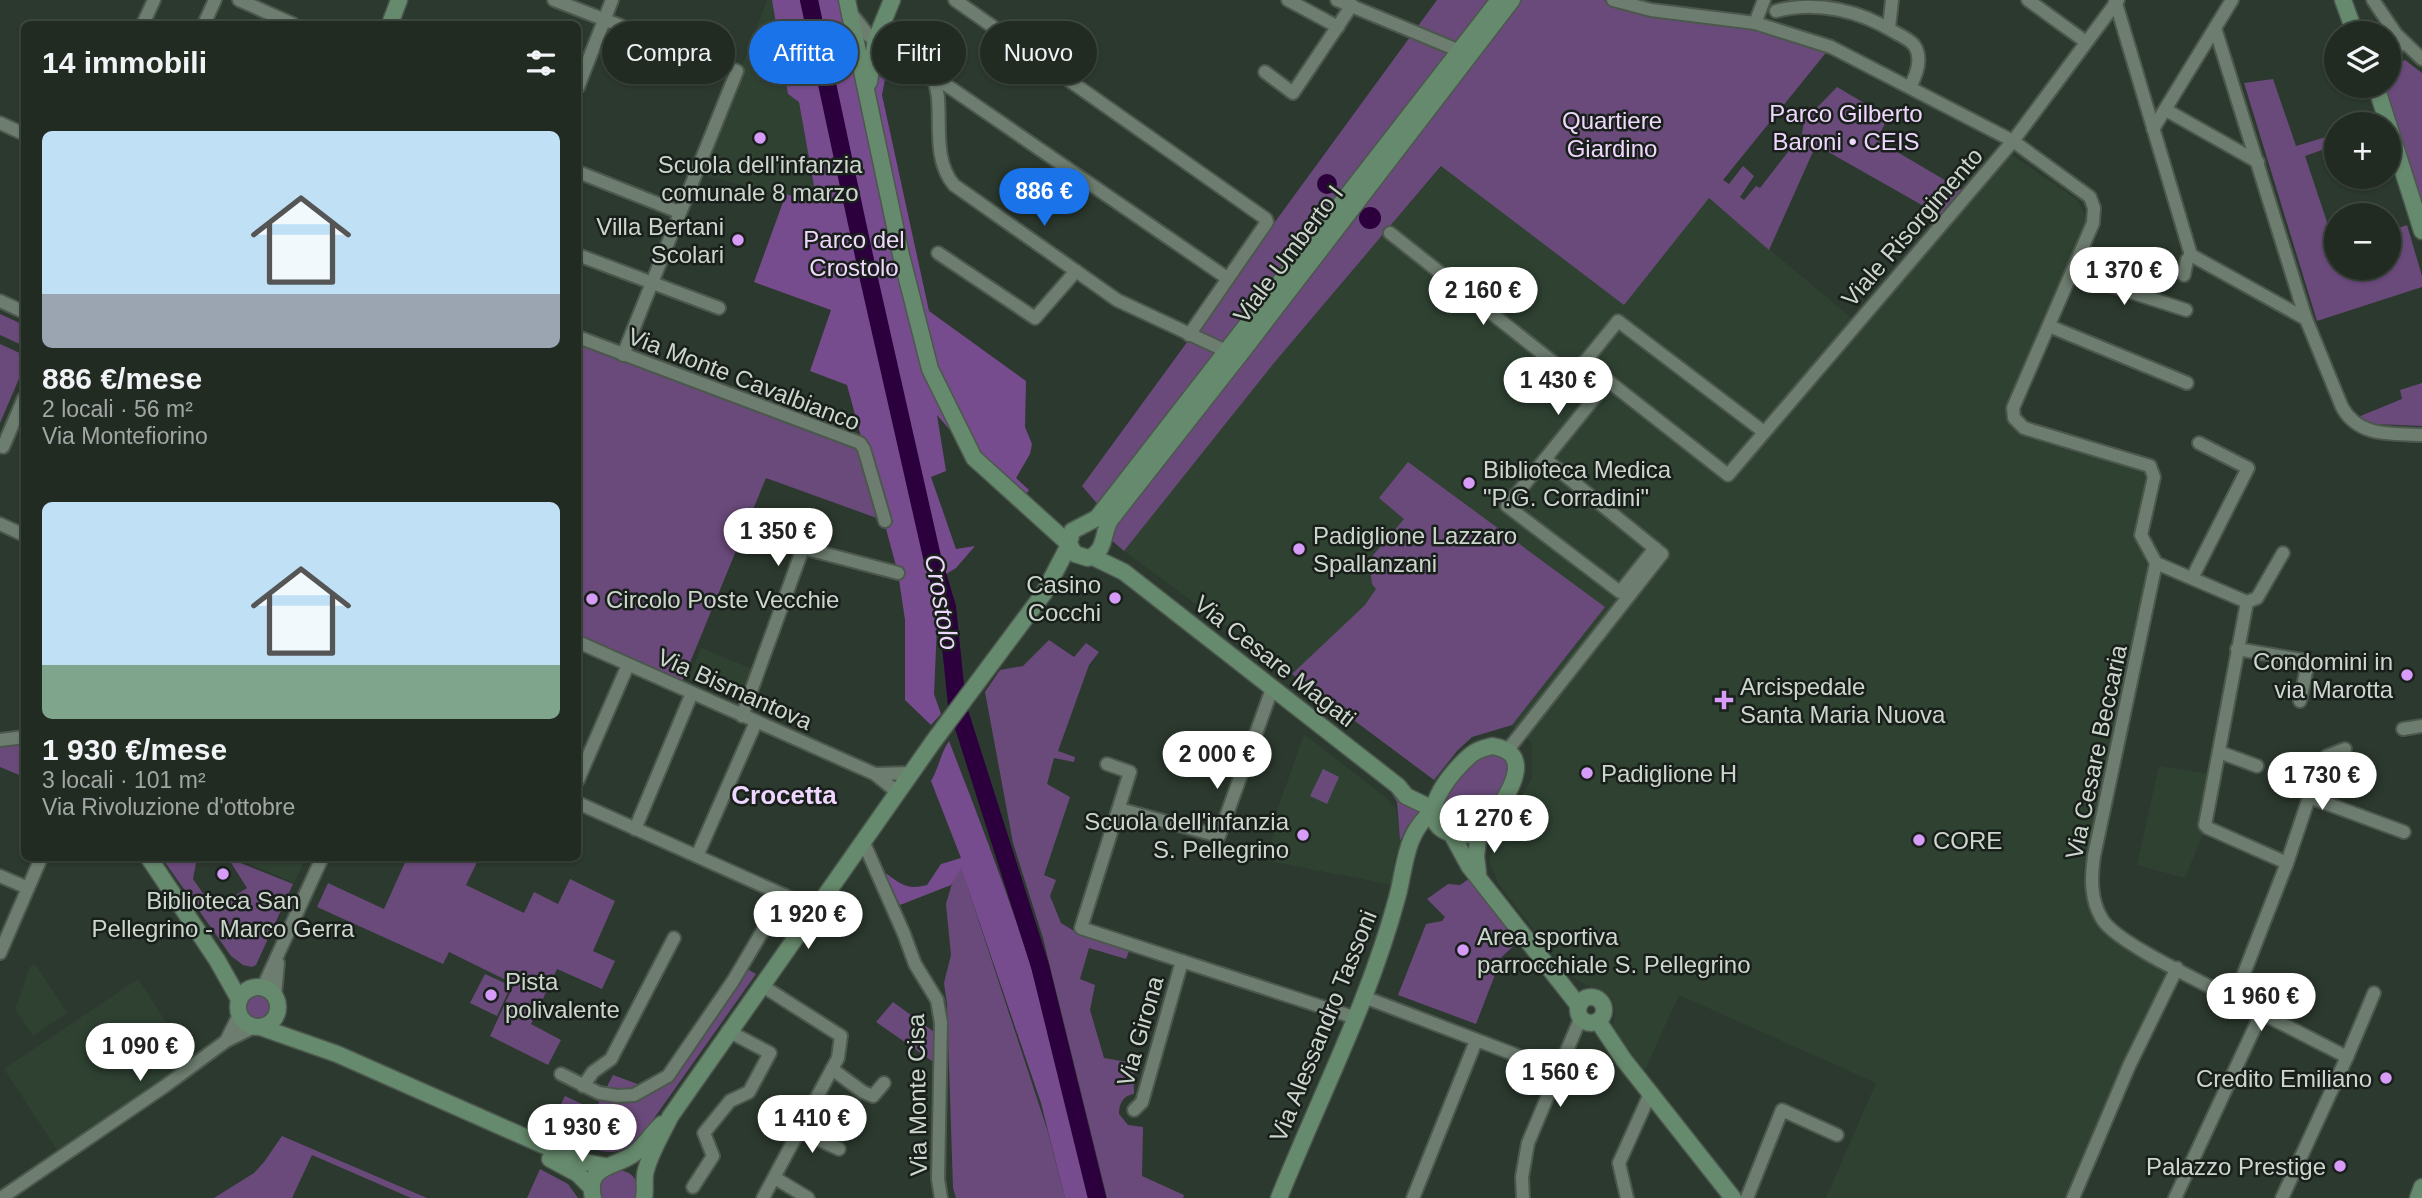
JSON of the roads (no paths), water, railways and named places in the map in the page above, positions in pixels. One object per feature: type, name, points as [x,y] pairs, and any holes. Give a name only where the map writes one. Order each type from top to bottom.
[{"type":"street","points":[[144,21],[154,0]]},
{"type":"street","points":[[205,21],[215,0]]},
{"type":"street","points":[[239,0],[286,21]]},
{"type":"street","points":[[391,21],[399,0]]},
{"type":"street","points":[[554,0],[737,71],[623,355]]},
{"type":"street","points":[[581,79],[612,0]]},
{"type":"street","points":[[883,21],[892,0]]},
{"type":"street","points":[[955,0],[1266,219],[1189,335]]},
{"type":"street","points":[[1288,0],[1338,27]]},
{"type":"street","points":[[1337,0],[1460,51]]},
{"type":"street","name":"Viale Umberto I","points":[[1044,593],[1069,545],[1070,534],[1101,513],[1499,0]]},
{"type":"street","name":"Viale Umberto I","points":[[1044,593],[1101,549],[1110,520],[1511,0]]},
{"type":"street","points":[[1613,0],[1651,10],[1755,23],[1831,47],[2014,141],[2086,194],[2092,201],[2095,212],[2093,223],[2013,408],[2014,418],[2024,428],[2145,463],[2152,468],[2154,477],[2141,535],[2156,563],[2247,602],[2257,598],[2283,553]]},
{"type":"street","points":[[1755,23],[1764,0]]},
{"type":"street","points":[[1889,28],[1892,0]]},
{"type":"street","points":[[2028,0],[2086,42]]},
{"type":"street","points":[[2153,129],[2232,0]]},
{"type":"street","points":[[2343,0],[2351,21]]},
{"type":"street","points":[[2373,0],[2383,6],[2402,42],[2422,58]]},
{"type":"street","points":[[2116,1],[2191,255],[2306,319]]},
{"type":"street","name":"Viale Risorgimento","points":[[1584,362],[1728,475],[2014,141],[2116,1]]},
{"type":"street","points":[[848,4],[864,32],[872,37]]},
{"type":"street","points":[[848,4],[899,243],[930,369],[974,458],[1040,515],[1073,552],[1088,557]]},
{"type":"street","points":[[1265,72],[1293,93],[1352,5]]},
{"type":"street","points":[[1776,11],[1810,5],[1845,10],[1889,28],[1915,47],[1918,69],[1910,87]]},
{"type":"street","points":[[2215,28],[2306,319],[2343,407],[2350,419],[2372,432],[2422,435]]},
{"type":"street","points":[[867,94],[872,63]]},
{"type":"street","points":[[935,84],[939,143],[949,180],[1116,300],[1226,351]]},
{"type":"street","points":[[945,84],[1227,278]]},
{"type":"street","points":[[2380,98],[2422,231]]},
{"type":"street","points":[[2166,110],[2258,162]]},
{"type":"street","points":[[0,122],[21,132]]},
{"type":"street","points":[[581,173],[679,212]]},
{"type":"street","points":[[1390,233],[1596,396],[1507,506],[1620,592],[1627,589]]},
{"type":"street","points":[[938,253],[1035,318],[1076,271]]},
{"type":"street","points":[[2184,275],[2187,260],[2191,255]]},
{"type":"street","points":[[581,256],[719,308]]},
{"type":"street","points":[[2072,273],[2186,310]]},
{"type":"street","points":[[0,301],[21,311]]},
{"type":"street","points":[[1572,377],[1618,321],[1764,432]]},
{"type":"street","points":[[2049,326],[2187,383]]},
{"type":"street","name":"Via Monte Cavalbianco","points":[[581,339],[860,443],[885,521]]},
{"type":"street","points":[[0,446],[3,447],[21,405]]},
{"type":"street","points":[[2192,578],[2248,468],[2199,443]]},
{"type":"street","points":[[1479,878],[1476,856],[1479,831],[1514,783],[1516,765],[1507,751],[1597,639],[1627,589],[1659,551],[1545,459]]},
{"type":"street","points":[[1040,515],[1096,527],[1102,539]]},
{"type":"street","points":[[0,524],[21,534]]},
{"type":"street","name":"Via Cesare Magati","points":[[1102,539],[1124,572]]},
{"type":"street","points":[[742,716],[803,548],[898,573]]},
{"type":"street","name":"Via Cesare Magati","points":[[1088,557],[1124,572],[1398,786],[1416,793],[1439,815],[1469,835],[1479,831]]},
{"type":"street","name":"Via Cesare Beccaria","points":[[2156,563],[2096,846],[2092,886],[2097,910],[2111,930],[2261,1014],[2347,1056]]},
{"type":"street","points":[[646,1191],[651,1156],[670,1117],[897,792],[1044,593]]},
{"type":"street","points":[[2247,602],[2206,826],[2287,863]]},
{"type":"street","name":"Via Bismantova","points":[[581,643],[875,774],[897,792]]},
{"type":"street","points":[[2237,649],[2302,660],[2306,667],[2300,702]]},
{"type":"street","points":[[581,773],[628,665]]},
{"type":"street","points":[[1119,809],[1219,836],[1272,689]]},
{"type":"street","points":[[635,829],[692,693]]},
{"type":"street","points":[[697,856],[756,722]]},
{"type":"street","points":[[2403,729],[2422,726]]},
{"type":"street","points":[[0,740],[21,737]]},
{"type":"street","name":"Via Alessandro Tassoni","points":[[1279,1198],[1364,997],[1390,924],[1407,848],[1415,830],[1439,815],[1471,755],[1480,748],[1492,746],[1507,751]]},
{"type":"street","points":[[2234,999],[2287,863],[2322,761],[2327,756],[2346,749]]},
{"type":"street","points":[[2218,752],[2257,766]]},
{"type":"street","points":[[1107,764],[1130,772],[1081,928],[1356,1018]]},
{"type":"street","name":"Via Bismantova","points":[[875,774],[911,773]]},
{"type":"street","points":[[2309,797],[2404,832]]},
{"type":"street","points":[[581,804],[813,912]]},
{"type":"street","points":[[1439,815],[1469,866],[1580,1011],[1591,1023],[1598,1020],[1604,1010],[1599,1000],[1588,998],[1580,1011],[1524,1158],[1521,1177],[1523,1198]]},
{"type":"street","points":[[661,841],[677,857],[782,898]]},
{"type":"street","name":"Via Monte Cisa","points":[[863,841],[915,964],[937,1000],[941,1023],[938,1179],[940,1198]]},
{"type":"street","points":[[0,953],[40,861]]},
{"type":"street","points":[[151,861],[218,960],[243,1020],[337,1054],[579,1161],[633,1167],[646,1191]]},
{"type":"street","points":[[1,1198],[226,1041],[271,1023],[268,994],[278,955],[321,861]]},
{"type":"street","points":[[0,876],[28,888]]},
{"type":"street","points":[[561,1074],[599,1093],[634,1095],[668,1076],[733,981],[782,898]]},
{"type":"street","points":[[583,1086],[593,1072],[611,1059],[674,938]]},
{"type":"street","points":[[218,960],[237,977],[268,994],[283,1020],[337,1054]]},
{"type":"street","name":"Via Girona","points":[[1134,1110],[1142,1101],[1182,961]]},
{"type":"street","points":[[2073,1198],[2129,1066],[2177,968]]},
{"type":"street","points":[[761,985],[841,1036],[838,1058],[763,1198]]},
{"type":"street","points":[[226,1041],[234,1028],[247,989],[268,994]]},
{"type":"street","points":[[2282,1198],[2374,993]]},
{"type":"street","points":[[1364,997],[1558,1071]]},
{"type":"street","points":[[2175,1198],[2261,1014]]},
{"type":"street","points":[[1598,1020],[1623,1060],[1733,1198]]},
{"type":"street","points":[[693,1187],[713,1156],[704,1133],[730,1101],[749,1092],[770,1053],[728,1031]]},
{"type":"street","points":[[1413,1198],[1476,1041]]},
{"type":"street","points":[[832,1069],[863,1092],[873,1096],[876,1096],[884,1083]]},
{"type":"street","points":[[1627,1198],[1619,1164],[1650,1094]]},
{"type":"street","points":[[1747,1198],[1782,1110],[1837,1135]]},
{"type":"street","points":[[593,1193],[597,1173],[636,1153],[653,1131],[670,1117]]},
{"type":"street","points":[[800,1131],[839,1149]]},
{"type":"street","points":[[513,1134],[536,1151],[578,1174],[593,1193]]},
{"type":"street","points":[[775,1178],[808,1198]]},
{"type":"street","points":[[2418,1198],[2422,1187]]},
{"type":"waterway","name":"Crostolo","points":[[809,0],[932,557],[947,607],[957,705],[1040,966],[1097,1198]]},
{"type":"place","name":"Scuola dell'infanzia comunale 8 marzo","points":[[760,138]]},
{"type":"place","name":"Villa Bertani Scolari","points":[[738,240]]},
{"type":"place","name":"Biblioteca Medica \"P.G. Corradini\"","points":[[1469,483]]},
{"type":"place","name":"Padiglione Lazzaro Spallanzani","points":[[1299,549]]},
{"type":"place","name":"Casino Cocchi","points":[[1115,598]]},
{"type":"place","name":"Circolo Poste Vecchie","points":[[592,599]]},
{"type":"place","name":"Condomini in via Marotta","points":[[2407,675]]},
{"type":"place","name":"Arcispedale Santa Maria Nuova","points":[[1724,700]]},
{"type":"place","name":"Padiglione H","points":[[1587,773]]},
{"type":"place","name":"Scuola dell'infanzia S. Pellegrino","points":[[1303,835]]},
{"type":"place","name":"CORE","points":[[1919,840]]},
{"type":"place","name":"Biblioteca San Pellegrino - Marco Gerra","points":[[223,874]]},
{"type":"place","name":"Area sportiva parrocchiale S. Pellegrino","points":[[1463,950]]},
{"type":"place","name":"Pista polivalente","points":[[491,995]]},
{"type":"place","name":"Credito Emiliano","points":[[2386,1078]]},
{"type":"place","name":"Palazzo Prestige","points":[[2340,1166]]},
{"type":"district","name":"Crocetta","points":[[784,795]]},
{"type":"park label","name":"Parco Gilberto Baroni • CEIS","points":[[1846,127]]},
{"type":"park label","name":"Quartiere Giardino","points":[[1612,134]]},
{"type":"park label","name":"Parco del Crostolo","points":[[854,253]]}]
